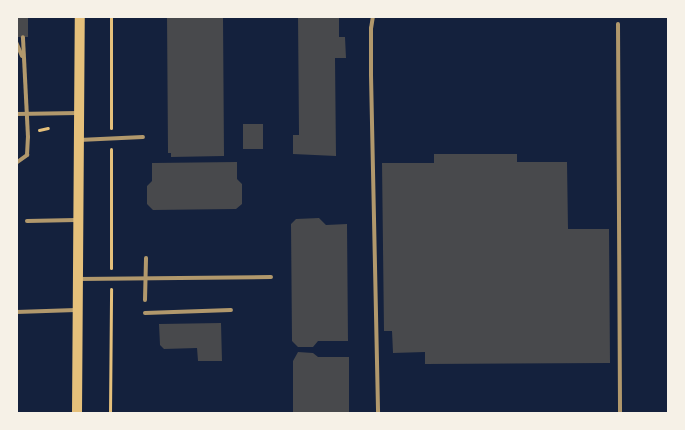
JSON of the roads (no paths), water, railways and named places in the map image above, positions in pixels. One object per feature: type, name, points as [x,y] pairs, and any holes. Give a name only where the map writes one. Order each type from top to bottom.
[{"type":"main road","points":[[77,414],[80,16]]},
{"type":"lane","points":[[373,16],[370,28],[378,414]]},
{"type":"lane","points":[[618,24],[620,414]]},
{"type":"lane","points":[[16,163],[27,155],[27,114],[22,37]]},
{"type":"lane","points":[[16,42],[23,60]]},
{"type":"lane","points":[[16,53],[23,60]]},
{"type":"lane","points":[[16,60],[23,60]]},
{"type":"lane","points":[[16,114],[80,113]]},
{"type":"lane","points":[[79,140],[143,137]]},
{"type":"lane","points":[[27,221],[79,220]]},
{"type":"lane","points":[[145,300],[146,258]]},
{"type":"lane","points":[[78,280],[271,277]]},
{"type":"lane","points":[[16,312],[78,310]]},
{"type":"lane","points":[[145,313],[231,310]]}]
